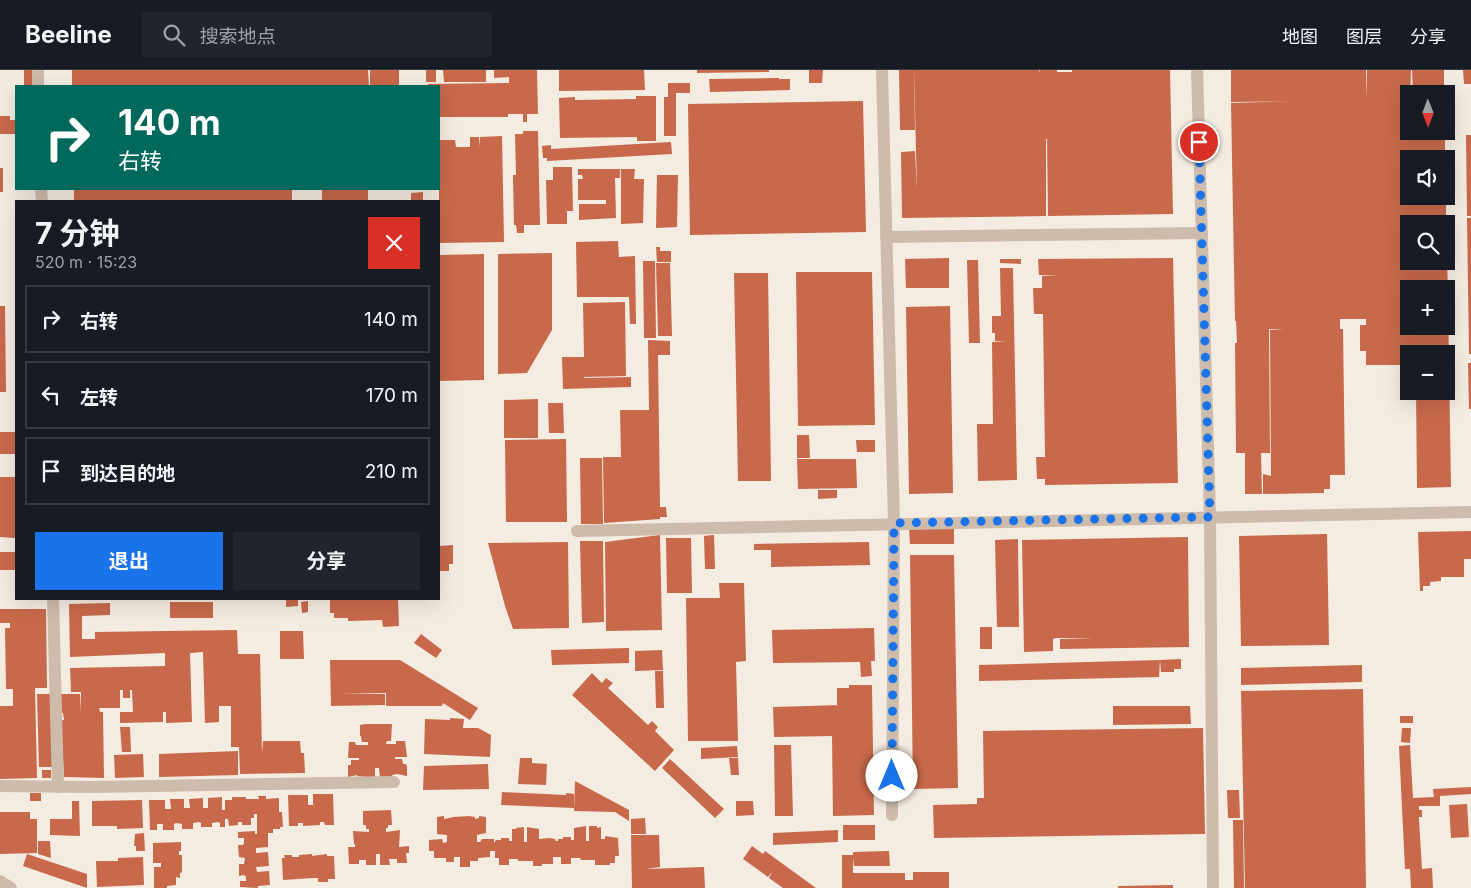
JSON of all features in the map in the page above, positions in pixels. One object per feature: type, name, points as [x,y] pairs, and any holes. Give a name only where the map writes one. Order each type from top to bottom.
[{"type":"street","points":[[38,70],[38,85]]},
{"type":"street","points":[[882,70],[894,523],[892,815]]},
{"type":"street","points":[[1197,70],[1210,517],[1213,888]]},
{"type":"street","points":[[886,237],[1202,233]]},
{"type":"street","points":[[578,531],[1471,512]]},
{"type":"street","points":[[53,600],[58,787]]},
{"type":"street","points":[[0,786],[58,787],[394,782]]},
{"type":"street","points":[[0,882],[11,888]]},
{"type":"building","points":[[24,70],[36,70],[36,85],[24,85]]},
{"type":"building","points":[[72,70],[368,70],[369,85],[72,85]]},
{"type":"building","points":[[370,70],[399,70],[399,85],[370,85]]},
{"type":"building","points":[[426,70],[436,70],[436,82],[426,82]]},
{"type":"building","points":[[443,70],[486,70],[486,82],[444,82]]},
{"type":"building","points":[[494,70],[537,70],[538,114],[527,114],[527,122],[523,122],[523,114],[508,114],[508,117],[440,117],[440,85],[428,84],[509,83],[509,77],[494,78]]},
{"type":"building","points":[[559,70],[644,70],[645,90],[559,91]]},
{"type":"building","points":[[697,70],[769,70],[769,72],[697,73]]},
{"type":"building","points":[[809,70],[823,70],[822,83],[809,83]]},
{"type":"building","points":[[899,70],[914,70],[915,130],[900,130]]},
{"type":"building","points":[[914,70],[1039,70],[1039,72],[1040,70],[1057,70],[1057,72],[1072,72],[1072,70],[1170,70],[1173,214],[1048,216],[1046,139],[1046,216],[902,218],[901,152],[915,151],[917,191]]},
{"type":"building","points":[[1231,70],[1366,70],[1366,100],[1367,70],[1411,70],[1411,85],[1400,85],[1400,140],[1445,140],[1445,150],[1400,150],[1400,205],[1446,205],[1446,215],[1400,215],[1400,270],[1447,270],[1448,280],[1400,280],[1400,335],[1449,335],[1449,345],[1400,345],[1400,365],[1366,365],[1366,351],[1360,351],[1360,325],[1366,325],[1366,319],[1340,319],[1340,329],[1343,329],[1345,475],[1330,475],[1330,489],[1324,489],[1324,493],[1263,494],[1263,474],[1271,476],[1270,330],[1284,330],[1269,329],[1270,453],[1261,453],[1262,494],[1245,494],[1245,453],[1236,453],[1235,343],[1237,343],[1231,103],[1297,101],[1231,102]]},
{"type":"building","points":[[1412,70],[1444,70],[1444,85],[1413,85]]},
{"type":"building","points":[[1463,70],[1471,70],[1471,84],[1464,84]]},
{"type":"building","points":[[709,79],[790,79],[790,90],[710,92]]},
{"type":"building","points":[[668,83],[690,83],[690,93],[676,93],[676,136],[664,136],[664,97],[668,97]]},
{"type":"building","points":[[636,96],[656,96],[656,141],[637,141],[637,137],[560,138],[559,98],[575,97],[575,100],[636,99]]},
{"type":"building","points":[[863,101],[866,232],[690,235],[688,104]]},
{"type":"building","points":[[0,116],[10,116],[10,120],[15,120],[15,134],[0,134]]},
{"type":"building","points":[[523,131],[538,131],[540,225],[524,225],[524,233],[517,233],[516,225],[514,225],[513,175],[516,175],[515,134],[523,134]]},
{"type":"building","points":[[1466,135],[1471,135],[1471,216],[1467,216]]},
{"type":"building","points":[[502,136],[504,242],[440,243],[440,140],[455,140],[456,147],[470,147],[470,137],[479,137],[480,147],[480,137]]},
{"type":"building","points":[[671,142],[672,154],[547,161],[547,158],[543,158],[542,146],[551,145],[551,149]]},
{"type":"building","points":[[553,167],[572,167],[573,211],[567,211],[567,224],[547,224],[546,180],[553,180]]},
{"type":"building","points":[[0,168],[3,168],[3,192],[0,192]]},
{"type":"building","points":[[578,169],[620,169],[620,178],[615,178],[616,218],[579,220],[579,204],[606,204],[606,200],[578,200],[578,179],[583,179],[582,175],[578,175]]},
{"type":"building","points":[[621,169],[635,169],[634,179],[644,179],[643,223],[621,224]]},
{"type":"building","points":[[657,175],[678,175],[677,227],[656,228]]},
{"type":"building","points":[[74,190],[292,190],[292,200],[74,200]]},
{"type":"building","points":[[322,190],[368,190],[368,200],[322,200]]},
{"type":"building","points":[[423,192],[423,200],[411,200],[411,193]]},
{"type":"building","points":[[1467,218],[1471,218],[1471,354],[1469,354]]},
{"type":"building","points":[[618,241],[619,257],[635,256],[636,324],[630,324],[629,297],[577,297],[576,242]]},
{"type":"building","points":[[656,247],[660,247],[660,251],[671,251],[671,262],[657,262]]},
{"type":"building","points":[[552,253],[552,330],[527,373],[498,374],[498,254]]},
{"type":"building","points":[[484,254],[484,380],[440,381],[440,255]]},
{"type":"building","points":[[949,258],[949,288],[906,288],[905,259]]},
{"type":"building","points":[[1173,258],[1178,483],[1045,485],[1045,479],[1037,479],[1036,457],[1045,457],[1043,314],[1034,314],[1033,288],[1042,288],[1042,276],[1057,275],[1039,275],[1038,259]]},
{"type":"building","points":[[1000,259],[1021,259],[1021,264],[1000,263]]},
{"type":"building","points":[[967,260],[978,260],[980,343],[969,343]]},
{"type":"building","points":[[643,261],[655,261],[656,338],[644,338]]},
{"type":"building","points":[[656,263],[670,263],[672,336],[658,336]]},
{"type":"building","points":[[1000,268],[1013,268],[1017,480],[978,481],[977,424],[993,424],[992,342],[1007,341],[995,341],[995,333],[992,333],[992,316],[1001,316]]},
{"type":"building","points":[[796,272],[872,272],[875,425],[798,426]]},
{"type":"building","points":[[734,273],[768,273],[771,481],[738,481]]},
{"type":"building","points":[[625,302],[626,376],[584,378],[631,377],[631,387],[563,389],[562,357],[584,357],[583,303]]},
{"type":"building","points":[[0,306],[5,306],[6,392],[0,392]]},
{"type":"building","points":[[950,306],[953,493],[909,494],[906,307]]},
{"type":"building","points":[[648,340],[670,341],[670,355],[658,355],[660,507],[666,507],[667,517],[604,523],[603,457],[621,457],[620,410],[649,410]]},
{"type":"building","points":[[1468,363],[1471,363],[1471,409],[1469,409]]},
{"type":"building","points":[[538,399],[538,438],[504,438],[504,400]]},
{"type":"building","points":[[1416,400],[1450,400],[1451,487],[1417,488]]},
{"type":"building","points":[[548,403],[563,403],[564,433],[549,433]]},
{"type":"building","points":[[0,432],[15,432],[15,454],[0,454]]},
{"type":"building","points":[[797,435],[809,435],[810,458],[797,458]]},
{"type":"building","points":[[566,439],[567,522],[506,522],[505,440]]},
{"type":"building","points":[[856,440],[875,440],[875,452],[857,452]]},
{"type":"building","points":[[580,458],[602,458],[603,524],[581,524]]},
{"type":"building","points":[[797,459],[856,459],[857,488],[798,489]]},
{"type":"building","points":[[0,477],[15,477],[15,538],[0,537]]},
{"type":"building","points":[[818,490],[837,490],[837,498],[818,499]]},
{"type":"building","points":[[909,528],[954,528],[954,544],[910,544]]},
{"type":"building","points":[[1471,531],[1471,559],[1464,559],[1464,577],[1441,577],[1441,581],[1430,582],[1430,586],[1423,586],[1423,591],[1420,591],[1418,532]]},
{"type":"building","points":[[1327,534],[1329,645],[1241,646],[1239,536]]},
{"type":"building","points":[[660,535],[662,630],[606,631],[605,542]]},
{"type":"building","points":[[714,535],[715,569],[705,569],[704,536]]},
{"type":"building","points":[[1188,537],[1189,647],[1060,649],[1060,639],[1094,638],[1056,638],[1053,639],[1053,651],[1024,652],[1022,540]]},
{"type":"building","points":[[666,538],[691,538],[692,593],[667,593]]},
{"type":"building","points":[[1018,539],[1019,627],[997,627],[995,540]]},
{"type":"building","points":[[580,541],[603,541],[604,622],[582,623]]},
{"type":"building","points":[[568,542],[569,628],[513,629],[488,543]]},
{"type":"building","points":[[869,542],[870,565],[771,567],[771,550],[754,550],[754,544]]},
{"type":"building","points":[[453,545],[453,564],[449,564],[449,571],[440,571],[440,546]]},
{"type":"building","points":[[0,552],[15,552],[15,570],[0,570]]},
{"type":"building","points":[[910,555],[954,555],[958,788],[913,789]]},
{"type":"building","points":[[719,583],[744,583],[746,661],[736,662],[738,741],[688,741],[686,598],[720,598]]},
{"type":"building","points":[[286,600],[298,600],[298,606],[286,607]]},
{"type":"building","points":[[330,600],[398,600],[399,626],[383,627],[382,620],[348,621],[348,618],[334,618],[334,613],[330,613]]},
{"type":"building","points":[[308,601],[308,612],[302,613],[301,602]]},
{"type":"building","points":[[170,602],[213,602],[213,618],[170,618]]},
{"type":"building","points":[[110,603],[110,615],[82,616],[82,639],[95,639],[95,632],[237,630],[238,654],[260,654],[262,753],[263,741],[300,741],[301,753],[304,753],[305,773],[240,774],[239,747],[231,747],[231,706],[219,706],[219,722],[205,723],[203,652],[190,653],[192,722],[166,723],[166,712],[163,712],[163,722],[120,723],[120,712],[133,712],[132,690],[130,690],[130,698],[123,698],[123,690],[120,690],[120,708],[99,708],[100,712],[103,712],[104,778],[64,777],[61,720],[64,720],[63,713],[51,713],[52,767],[39,767],[37,694],[80,694],[81,712],[81,692],[71,692],[70,668],[165,666],[165,653],[70,657],[69,604]]},
{"type":"building","points":[[0,609],[46,609],[47,688],[35,688],[37,778],[0,779],[0,706],[13,706],[13,689],[6,689],[5,628],[10,628],[10,623],[0,623]]},
{"type":"building","points":[[980,627],[992,627],[992,649],[980,649]]},
{"type":"building","points":[[874,628],[875,661],[871,661],[872,676],[861,677],[860,662],[773,663],[772,630]]},
{"type":"building","points":[[280,631],[303,631],[304,659],[280,659]]},
{"type":"building","points":[[421,634],[442,650],[436,658],[414,643]]},
{"type":"building","points":[[629,648],[629,663],[552,665],[551,650]]},
{"type":"building","points":[[662,650],[663,670],[635,671],[635,651]]},
{"type":"building","points":[[1181,659],[1181,669],[1174,669],[1174,672],[1161,672],[1160,660]]},
{"type":"building","points":[[330,660],[400,660],[478,708],[470,720],[443,703],[442,706],[386,706],[386,693],[339,694],[385,694],[385,705],[331,706]]},
{"type":"building","points":[[1160,660],[1159,677],[979,681],[979,665]]},
{"type":"building","points":[[1362,665],[1362,682],[1241,685],[1241,668]]},
{"type":"building","points":[[655,671],[663,671],[664,708],[656,708]]},
{"type":"building","points":[[592,673],[602,683],[606,678],[613,683],[608,688],[648,725],[652,721],[658,727],[655,731],[674,750],[655,771],[572,695]]},
{"type":"building","points":[[849,685],[872,685],[874,815],[833,816],[832,736],[774,737],[773,707],[843,705],[837,705],[837,688],[849,688]]},
{"type":"building","points":[[1363,689],[1366,888],[1245,888],[1241,691]]},
{"type":"building","points":[[1113,706],[1190,706],[1191,724],[1113,725]]},
{"type":"building","points":[[1400,716],[1413,716],[1413,723],[1400,723]]},
{"type":"building","points":[[450,718],[464,719],[463,728],[478,728],[491,735],[490,757],[424,754],[425,719],[450,720]]},
{"type":"building","points":[[392,724],[391,741],[387,741],[386,744],[396,744],[396,741],[405,741],[407,757],[395,757],[395,759],[402,759],[403,764],[406,764],[407,776],[397,774],[392,775],[392,777],[380,778],[379,768],[375,768],[375,778],[357,775],[348,777],[348,765],[351,765],[351,760],[359,760],[359,758],[348,758],[349,742],[355,742],[356,745],[368,745],[368,742],[362,742],[360,736],[360,725]]},
{"type":"building","points":[[120,727],[130,727],[131,752],[122,752]]},
{"type":"building","points":[[1203,728],[1205,834],[934,838],[933,805],[977,804],[977,798],[984,798],[983,731]]},
{"type":"building","points":[[1402,728],[1411,728],[1410,743],[1401,742]]},
{"type":"building","points":[[774,745],[791,745],[793,816],[775,816]]},
{"type":"building","points":[[1410,745],[1413,798],[1434,797],[1433,789],[1471,787],[1471,794],[1440,796],[1440,806],[1419,806],[1419,810],[1422,810],[1422,817],[1419,817],[1419,820],[1422,869],[1432,868],[1433,888],[1411,888],[1410,869],[1405,869],[1399,746]]},
{"type":"building","points":[[737,746],[738,757],[701,759],[701,748]]},
{"type":"building","points":[[238,751],[238,775],[159,777],[159,754]]},
{"type":"building","points":[[143,754],[144,777],[115,778],[114,755]]},
{"type":"building","points":[[520,758],[532,758],[532,763],[547,764],[546,785],[518,784]]},
{"type":"building","points":[[729,758],[738,758],[739,775],[731,775]]},
{"type":"building","points":[[670,759],[724,809],[715,818],[662,768]]},
{"type":"building","points":[[488,764],[489,789],[423,790],[424,766]]},
{"type":"building","points":[[42,770],[51,770],[51,778],[42,778]]},
{"type":"building","points":[[575,781],[629,810],[629,821],[615,812],[574,811]]},
{"type":"building","points":[[1227,790],[1239,790],[1240,818],[1228,818]]},
{"type":"building","points":[[502,792],[574,794],[574,808],[501,805]]},
{"type":"building","points":[[30,793],[41,793],[41,801],[30,801]]},
{"type":"building","points":[[313,794],[333,794],[334,825],[325,825],[324,822],[320,822],[320,825],[303,826],[303,823],[298,823],[298,826],[289,826],[288,795],[308,795],[308,805],[313,805]]},
{"type":"building","points":[[258,796],[266,796],[266,799],[279,798],[279,812],[282,812],[283,827],[273,829],[273,833],[268,833],[268,847],[256,848],[256,853],[268,852],[269,866],[256,867],[257,872],[269,871],[270,885],[258,886],[258,888],[240,887],[240,881],[246,881],[246,877],[244,875],[239,876],[239,864],[244,864],[245,858],[239,857],[238,845],[243,845],[244,838],[238,838],[238,832],[255,831],[255,834],[257,834],[257,814],[254,814],[254,818],[251,818],[251,825],[242,825],[242,822],[238,822],[238,825],[229,826],[228,819],[225,819],[225,827],[220,827],[218,822],[212,823],[212,827],[201,827],[199,822],[193,823],[193,829],[182,829],[182,824],[176,823],[174,824],[174,830],[163,830],[163,824],[157,824],[157,830],[150,830],[149,800],[165,800],[165,809],[171,809],[170,799],[184,799],[184,808],[190,808],[189,799],[203,798],[203,808],[208,808],[208,798],[222,797],[222,810],[225,810],[225,800],[232,800],[232,797],[259,799]]},
{"type":"building","points":[[142,800],[143,828],[117,829],[117,826],[92,826],[92,801]]},
{"type":"building","points":[[72,801],[79,801],[80,836],[50,835],[50,819],[72,819]]},
{"type":"building","points":[[736,801],[753,801],[754,815],[736,816]]},
{"type":"building","points":[[1467,804],[1469,837],[1451,838],[1449,805]]},
{"type":"building","points":[[391,810],[392,825],[388,825],[386,832],[400,830],[399,847],[409,846],[409,853],[406,853],[407,863],[397,863],[397,859],[389,859],[390,865],[380,865],[380,854],[376,854],[376,865],[366,865],[366,860],[359,860],[359,864],[349,864],[348,847],[355,847],[353,831],[369,832],[369,829],[366,829],[366,825],[363,825],[363,811]]},
{"type":"building","points":[[0,812],[30,812],[30,819],[37,819],[37,853],[0,854]]},
{"type":"building","points":[[444,816],[444,819],[469,816],[475,817],[475,819],[479,818],[479,816],[486,817],[486,833],[477,835],[477,842],[480,842],[482,839],[494,839],[494,843],[496,840],[501,840],[501,838],[509,838],[509,841],[512,841],[512,829],[524,827],[524,842],[527,842],[527,827],[539,829],[539,839],[550,838],[558,841],[558,839],[563,839],[563,837],[571,837],[571,840],[574,840],[574,828],[586,826],[586,841],[589,841],[589,826],[597,826],[597,828],[601,827],[601,839],[605,839],[605,836],[618,838],[619,856],[615,856],[615,863],[610,863],[610,865],[595,865],[595,860],[581,860],[580,858],[571,858],[571,864],[561,864],[561,857],[553,857],[553,864],[542,864],[542,866],[533,866],[533,861],[518,861],[518,859],[509,859],[509,865],[499,865],[499,858],[495,858],[495,851],[490,851],[490,857],[478,858],[478,861],[470,861],[470,867],[460,867],[460,857],[454,857],[454,862],[446,862],[446,858],[434,858],[434,851],[429,851],[429,840],[442,839],[443,843],[447,842],[447,835],[437,834],[437,817]]},
{"type":"building","points":[[645,818],[646,834],[631,834],[631,819]]},
{"type":"building","points":[[1233,820],[1243,820],[1244,888],[1234,888]]},
{"type":"building","points":[[843,825],[875,825],[875,840],[843,840]]},
{"type":"building","points":[[838,830],[838,842],[773,845],[773,833]]},
{"type":"building","points":[[144,833],[145,851],[136,851],[136,846],[134,846],[135,834]]},
{"type":"building","points":[[631,835],[659,835],[660,867],[646,869],[704,867],[705,888],[632,888]]},
{"type":"building","points":[[38,841],[50,841],[51,858],[38,854]]},
{"type":"building","points":[[181,842],[179,855],[182,855],[182,872],[180,873],[180,878],[176,877],[176,885],[167,886],[167,888],[154,888],[154,867],[161,867],[161,863],[153,863],[153,843]]},
{"type":"building","points":[[752,846],[763,854],[765,851],[816,888],[783,888],[769,878],[772,872],[768,877],[743,859]]},
{"type":"building","points":[[889,851],[890,866],[854,866],[853,858],[853,873],[905,873],[905,880],[913,880],[913,872],[949,872],[949,888],[842,888],[842,855],[853,855],[853,852]]},
{"type":"building","points":[[27,854],[87,874],[87,888],[23,866]]},
{"type":"building","points":[[312,854],[312,856],[327,854],[327,856],[334,856],[335,879],[328,879],[328,882],[318,882],[318,878],[283,880],[282,858],[285,858],[284,855],[299,857],[299,855]]},
{"type":"building","points":[[143,857],[144,885],[97,887],[96,861],[118,861],[118,858]]},
{"type":"building","points":[[1173,885],[1173,888],[1118,888],[1118,886]]},
{"type":"route","points":[[892,776],[894,523],[1210,517],[1199,142]]}]
